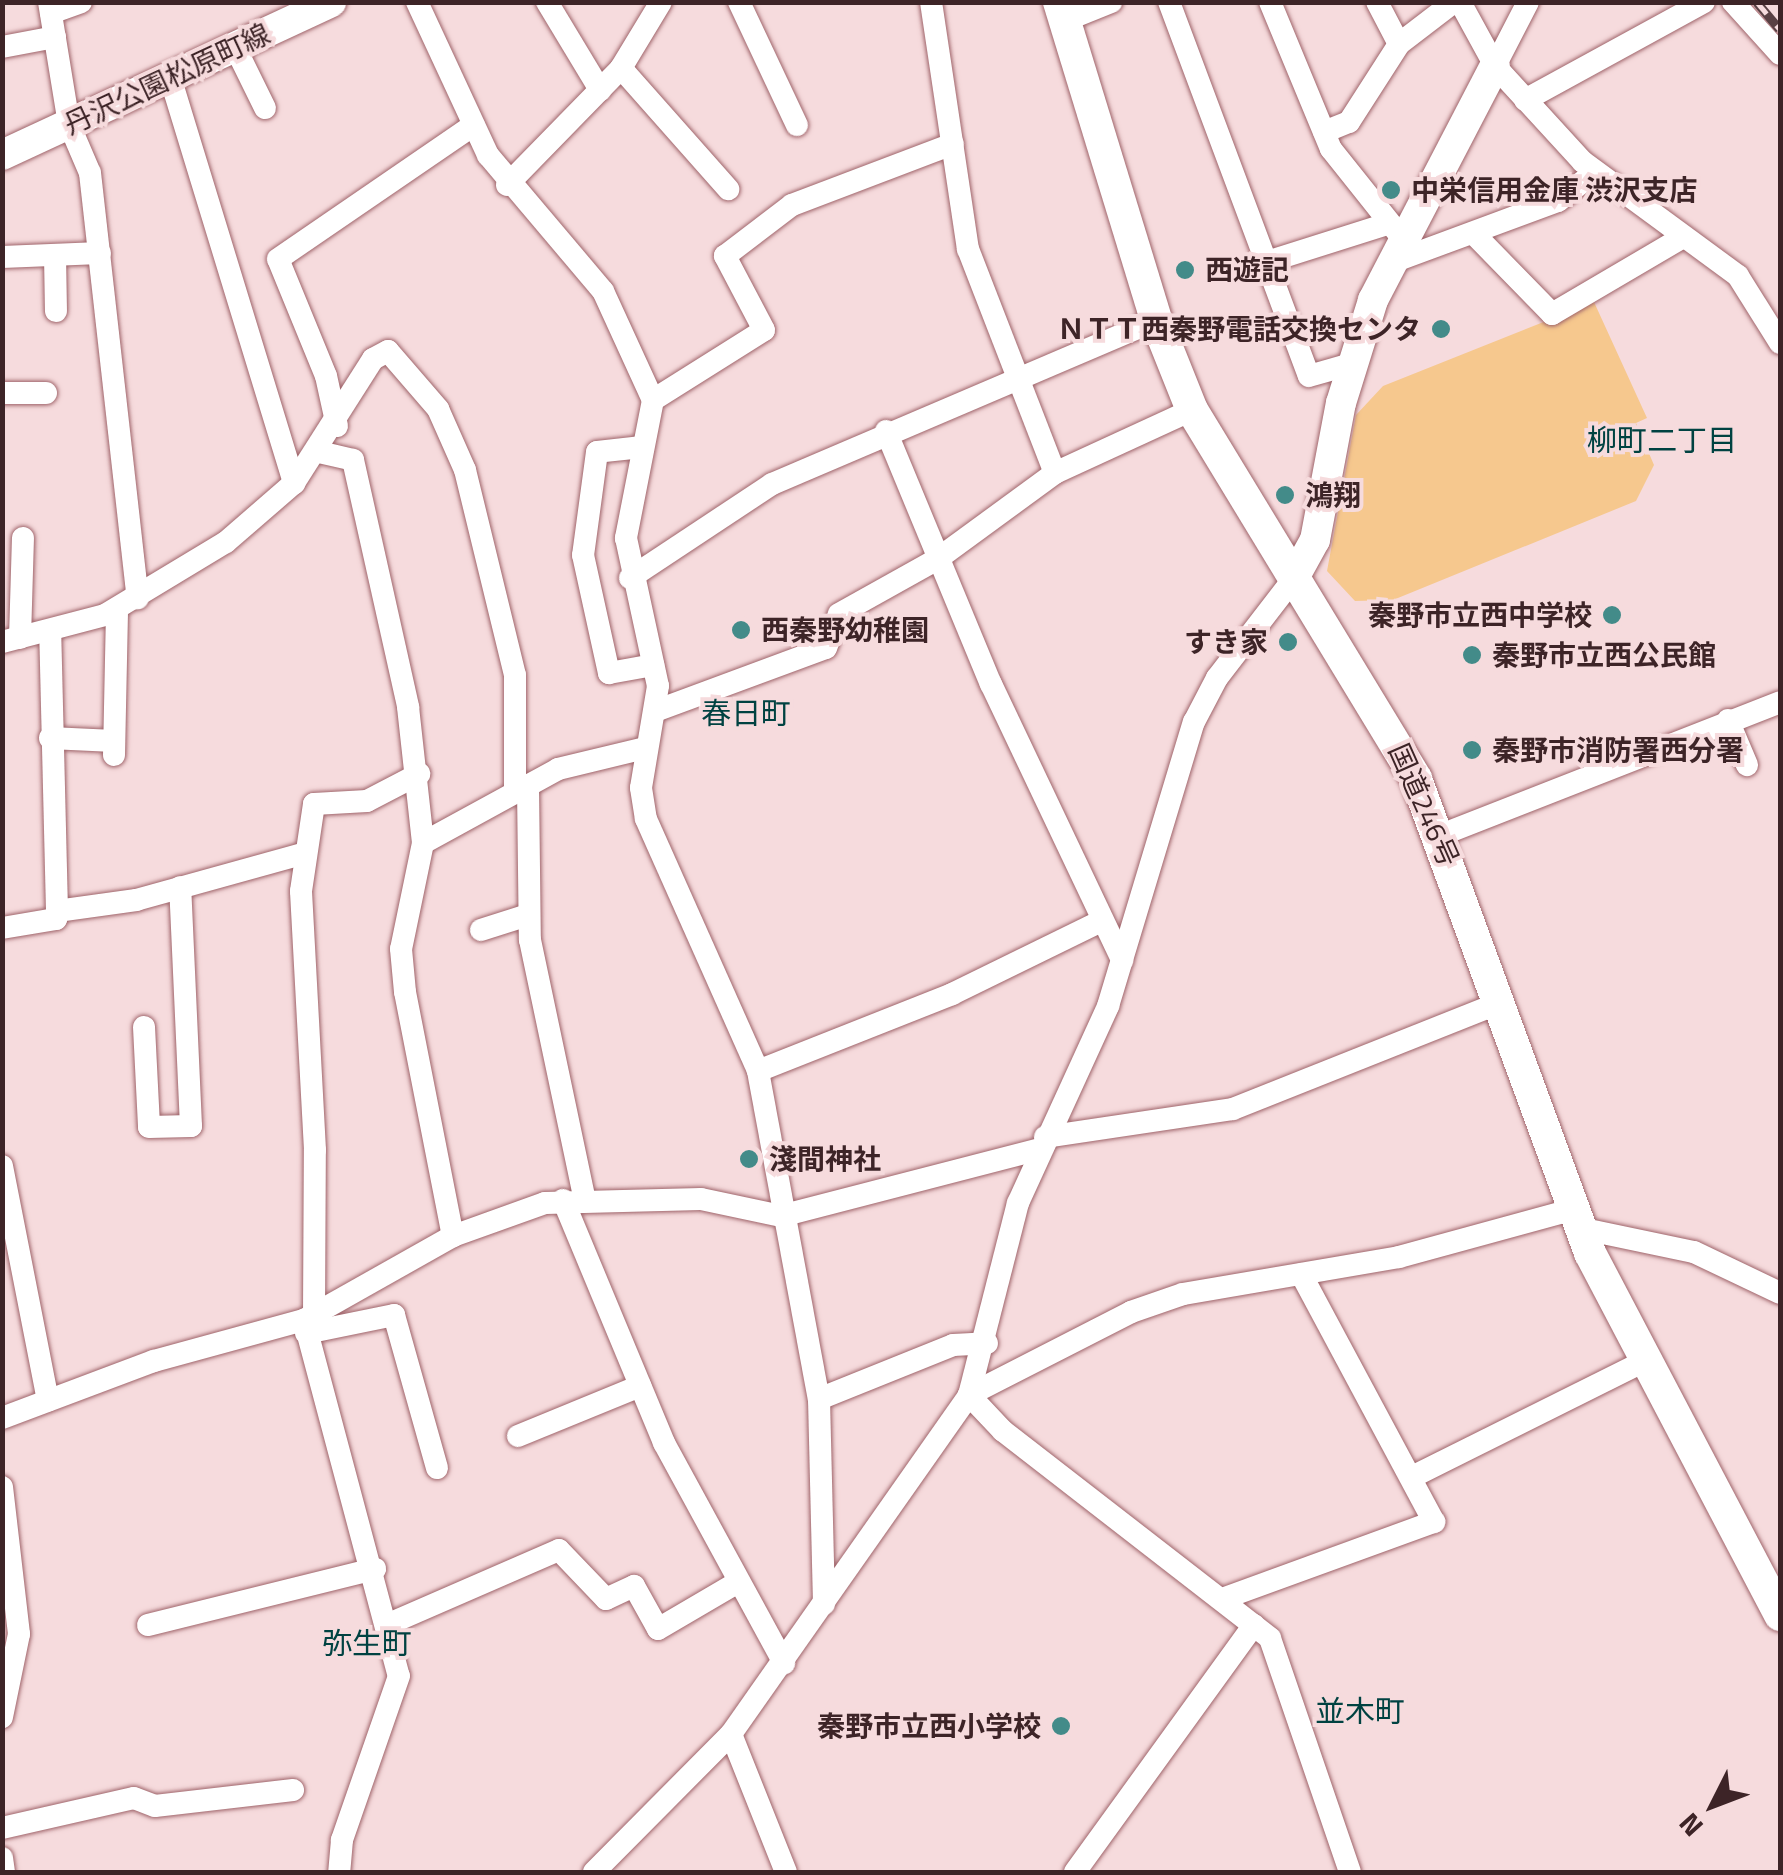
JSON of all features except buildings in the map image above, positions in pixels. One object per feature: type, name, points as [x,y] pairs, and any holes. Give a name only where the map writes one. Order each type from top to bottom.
[{"type":"highway","name":"国道246号","points":[[1062,12],[1156,320],[1192,410],[1294,578],[1372,696],[1441,835],[1575,1219],[1640,1363],[1780,1615]]},
{"type":"main road","name":"丹沢公園松原町線","points":[[2,155],[332,2]]},
{"type":"main road","points":[[1294,578],[1315,540],[1351,364],[1393,242],[1495,66]]},
{"type":"street","points":[[50,738],[114,748],[127,603],[100,254],[90,173],[69,124],[50,8],[81,2]]},
{"type":"street","points":[[417,2],[474,126],[507,184],[603,290],[653,400],[642,448],[628,568],[654,665],[658,710],[645,748],[646,819],[758,1071],[781,1216],[818,1400],[824,1604]]},
{"type":"street","points":[[546,2],[600,90]]},
{"type":"street","points":[[507,184],[621,68],[661,2]]},
{"type":"street","points":[[739,2],[786,118]]},
{"type":"street","points":[[931,2],[971,259],[1055,474]]},
{"type":"street","points":[[1062,12],[1111,2]]},
{"type":"street","points":[[1169,2],[1309,376],[1351,364]]},
{"type":"street","points":[[1270,2],[1324,132],[1393,242]]},
{"type":"street","points":[[1377,2],[1399,44]]},
{"type":"street","points":[[1324,132],[1350,122],[1399,44],[1457,2],[1495,66],[1525,100],[1595,172],[1738,276],[1780,343]]},
{"type":"street","points":[[1495,66],[1528,2]]},
{"type":"street","points":[[1525,100],[1704,2]]},
{"type":"street","points":[[1733,2],[1780,54]]},
{"type":"street","points":[[2,47],[55,37]]},
{"type":"street","points":[[235,47],[265,108]]},
{"type":"street","points":[[621,68],[728,189]]},
{"type":"street","points":[[170,78],[294,483]]},
{"type":"street","points":[[337,426],[326,376],[278,259],[474,126]]},
{"type":"street","points":[[653,400],[764,330],[725,256],[792,206],[953,144]]},
{"type":"street","points":[[1267,262],[1393,242],[1476,236],[1558,201],[1595,172]]},
{"type":"street","points":[[1476,236],[1552,314],[1683,236]]},
{"type":"street","points":[[2,256],[100,254]]},
{"type":"street","points":[[55,255],[56,312]]},
{"type":"street","points":[[1758,304],[1780,293]]},
{"type":"street","points":[[583,555],[628,568],[772,484],[886,431],[1156,320]]},
{"type":"street","points":[[23,538],[11,640],[50,631],[127,603],[212,552],[294,483],[337,426],[374,359],[388,351],[438,408],[459,448],[515,676],[528,915],[573,1199],[640,1386],[738,1582],[784,1663]]},
{"type":"street","points":[[2,393],[46,393]]},
{"type":"street","points":[[658,710],[826,648],[839,614],[940,558],[1055,474],[1192,410]]},
{"type":"street","points":[[886,431],[1098,922],[1122,960]]},
{"type":"street","points":[[642,448],[596,452],[583,555],[609,673],[654,665]]},
{"type":"street","points":[[320,452],[353,460],[419,774],[423,842],[401,949],[453,1236]]},
{"type":"street","points":[[606,1868],[731,1734],[969,1395],[1041,1144],[1122,960],[1194,722],[1294,578]]},
{"type":"street","points":[[2,928],[56,919],[58,910],[50,738],[50,631]]},
{"type":"street","points":[[1441,835],[1780,702]]},
{"type":"street","points":[[1728,720],[1747,764]]},
{"type":"street","points":[[423,842],[558,770],[645,748]]},
{"type":"street","points":[[339,1872],[342,1840],[399,1676],[390,1624],[308,1322],[305,853],[314,804],[366,802],[419,774]]},
{"type":"street","points":[[58,910],[180,886],[305,853]]},
{"type":"street","points":[[144,1027],[148,1127],[191,1126],[180,886]]},
{"type":"street","points":[[481,930],[528,915]]},
{"type":"street","points":[[758,1071],[952,994],[1098,922]]},
{"type":"street","points":[[308,1322],[453,1236],[573,1199],[701,1199],[781,1216],[1041,1144],[1232,1110],[1500,1004]]},
{"type":"street","points":[[2,1166],[48,1401]]},
{"type":"street","points":[[969,1395],[1131,1312],[1575,1219],[1694,1252],[1756,1288],[1780,1293]]},
{"type":"street","points":[[1222,1600],[1434,1522],[1414,1476],[1301,1274]]},
{"type":"street","points":[[2,1418],[154,1361],[308,1322],[394,1315],[437,1468]]},
{"type":"street","points":[[818,1400],[953,1345],[987,1343]]},
{"type":"street","points":[[1414,1476],[1640,1363]]},
{"type":"street","points":[[518,1436],[640,1386]]},
{"type":"street","points":[[969,1395],[1003,1431],[1276,1646],[1350,1872]]},
{"type":"street","points":[[2,1487],[19,1634],[2,1717]]},
{"type":"street","points":[[390,1624],[559,1550],[606,1599],[634,1586],[658,1629],[738,1582]]},
{"type":"street","points":[[148,1626],[374,1569]]},
{"type":"street","points":[[1075,1872],[1254,1625]]},
{"type":"street","points":[[731,1734],[786,1872]]},
{"type":"street","points":[[2,1828],[134,1798],[154,1806],[293,1790]]},
{"type":"street","points":[[2,1858],[4,1872]]},
{"type":"shaded area","points":[[1594,302],[1647,418],[1636,423],[1654,465],[1636,501],[1393,600],[1355,601],[1327,571],[1356,415],[1383,386]]},
{"type":"railway","points":[[1757,2],[1780,29]]},
{"type":"place","name":"中栄信用金庫 渋沢支店","points":[[1391,190]]},
{"type":"place","name":"西遊記","points":[[1185,270]]},
{"type":"place","name":"ＮＴＴ西秦野電話交換センタ","points":[[1441,329]]},
{"type":"place","name":"鴻翔","points":[[1285,495]]},
{"type":"place","name":"秦野市立西中学校","points":[[1612,615]]},
{"type":"place","name":"西秦野幼稚園","points":[[741,630]]},
{"type":"place","name":"すき家","points":[[1288,642]]},
{"type":"place","name":"秦野市立西公民館","points":[[1472,655]]},
{"type":"place","name":"秦野市消防署西分署","points":[[1472,750]]},
{"type":"place","name":"淺間神社","points":[[749,1159]]},
{"type":"place","name":"秦野市立西小学校","points":[[1061,1726]]},
{"type":"district","name":"柳町二丁目","points":[[1662,440]]},
{"type":"district","name":"春日町","points":[[746,713]]},
{"type":"district","name":"弥生町","points":[[367,1643]]},
{"type":"district","name":"並木町","points":[[1360,1711]]}]
